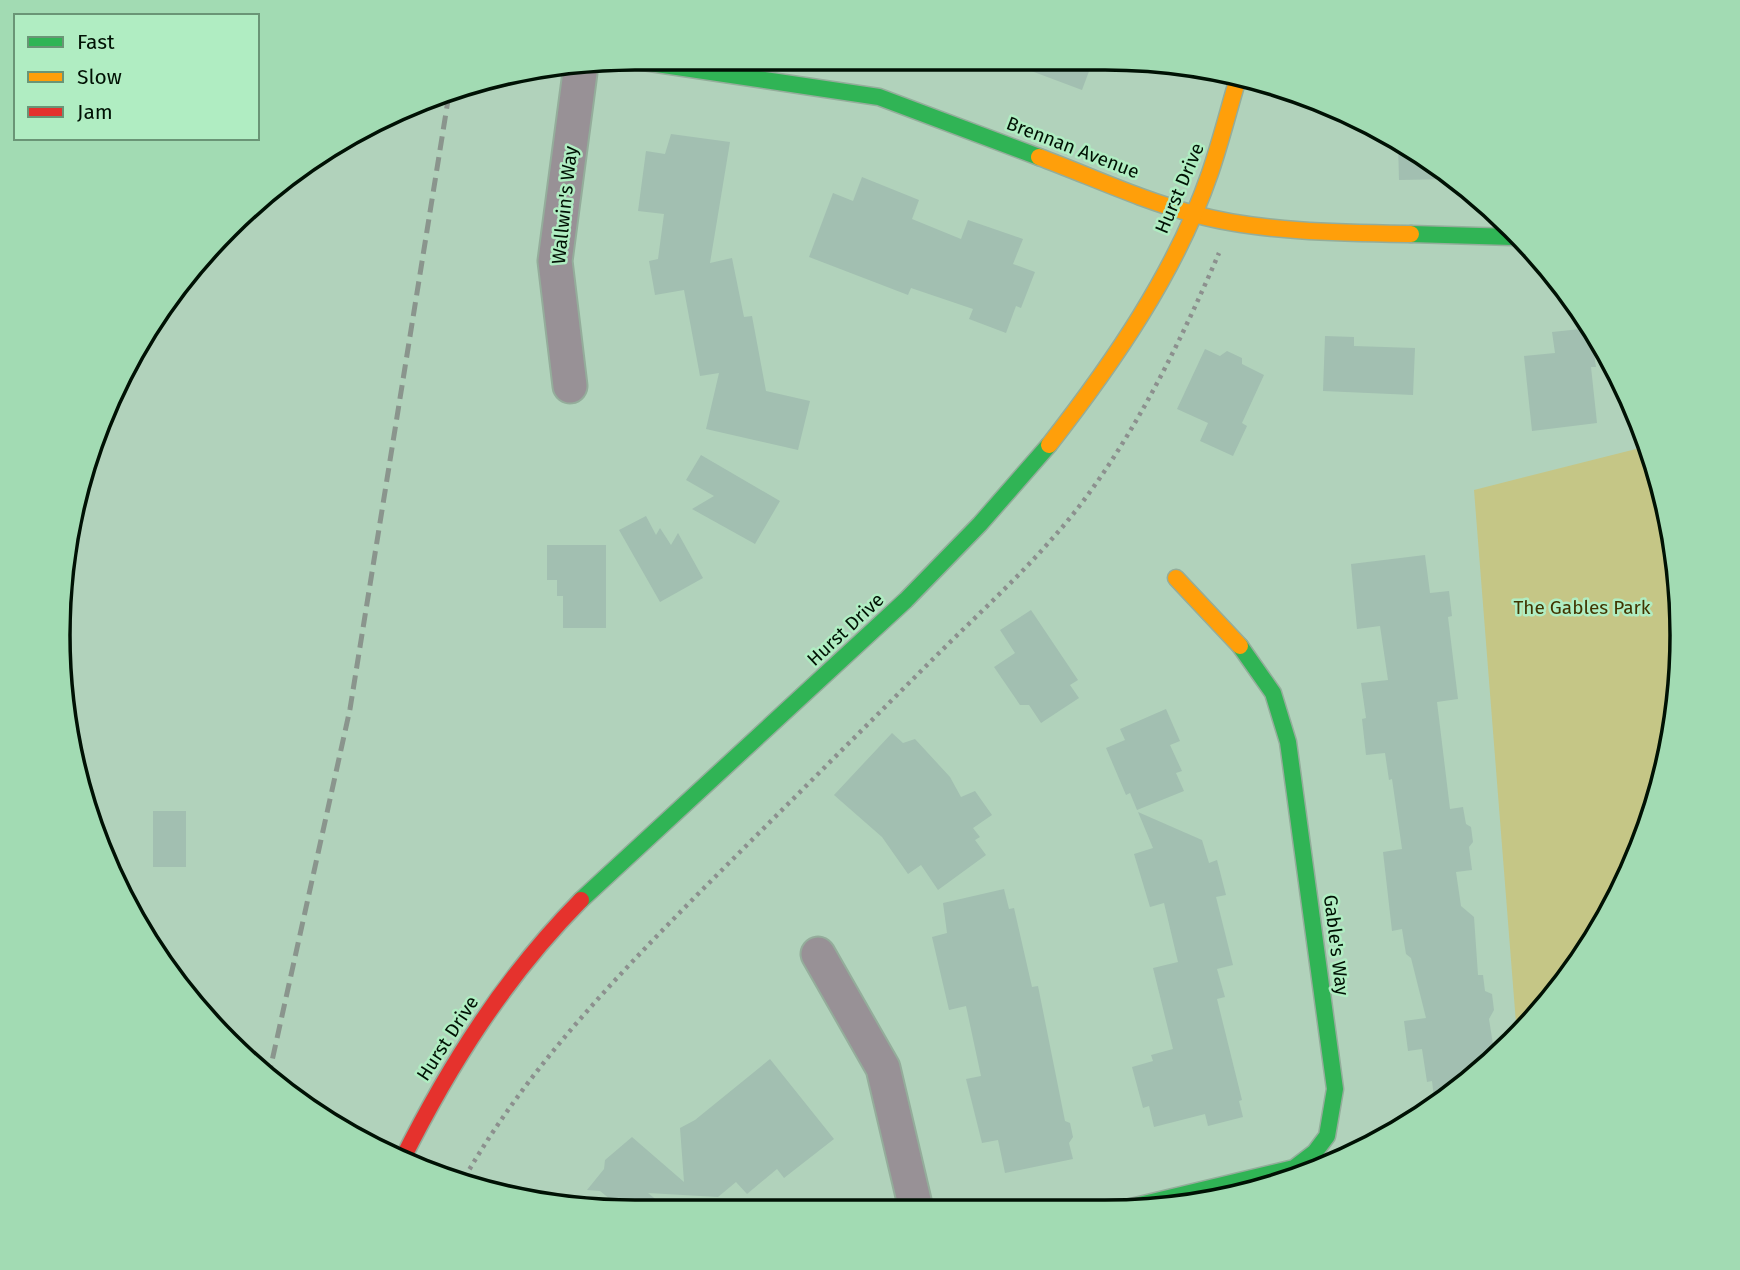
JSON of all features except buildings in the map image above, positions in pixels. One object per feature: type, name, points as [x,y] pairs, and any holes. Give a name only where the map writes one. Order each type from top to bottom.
[{"type":"street","name":"Brennan Avenue","points":[[704,70],[879,97],[1193,214],[1232,222],[1354,233],[1507,237]]},
{"type":"street","name":"Wallwin's Way","points":[[570,386],[555,261],[580,73]]},
{"type":"street","name":"Hurst Drive","points":[[406,1151],[430,1103],[481,1019],[549,937],[688,799],[927,581],[1016,484],[1123,342],[1193,214],[1226,131],[1236,86]]},
{"type":"street","name":"Gable's Way","points":[[1176,578],[1250,656],[1273,693],[1289,742],[1335,1089],[1333,1123],[1317,1154],[1297,1166]]},
{"type":"street","points":[[818,954],[883,1068],[914,1200]]},
{"type":"street","name":"Gable's Way","points":[[1186,1194],[1289,1169]]},
{"type":"path","points":[[467,1174],[494,1126],[530,1078],[626,967],[1052,539],[1118,449],[1143,407],[1192,317],[1232,222]]},
{"type":"green space","name":"The Gables Park","points":[[1638,448],[1659,525],[1669,598],[1669,672],[1665,709],[1651,781],[1640,817],[1612,885],[1575,949],[1516,1023],[1474,490]]},
{"type":"railway","points":[[271,1067],[350,709],[448,102]]},
{"type":"traffic: fast","points":[[697,70],[879,97],[1039,157]]},
{"type":"traffic: fast","points":[[1411,234],[1507,237]]},
{"type":"traffic: fast","points":[[581,900],[906,600],[980,524],[1049,445]]},
{"type":"traffic: fast","points":[[1240,646],[1273,693],[1288,742],[1335,1089],[1327,1136],[1315,1152],[1296,1167]]},
{"type":"traffic: fast","points":[[1186,1194],[1289,1169]]},
{"type":"traffic: slow","points":[[1049,445],[1119,349],[1180,246],[1210,173],[1236,86]]},
{"type":"traffic: slow","points":[[1039,157],[1155,202],[1219,220],[1273,228],[1411,234]]},
{"type":"traffic: slow","points":[[1176,578],[1240,646]]},
{"type":"traffic: jam","points":[[406,1151],[481,1023],[553,929],[581,900]]}]
